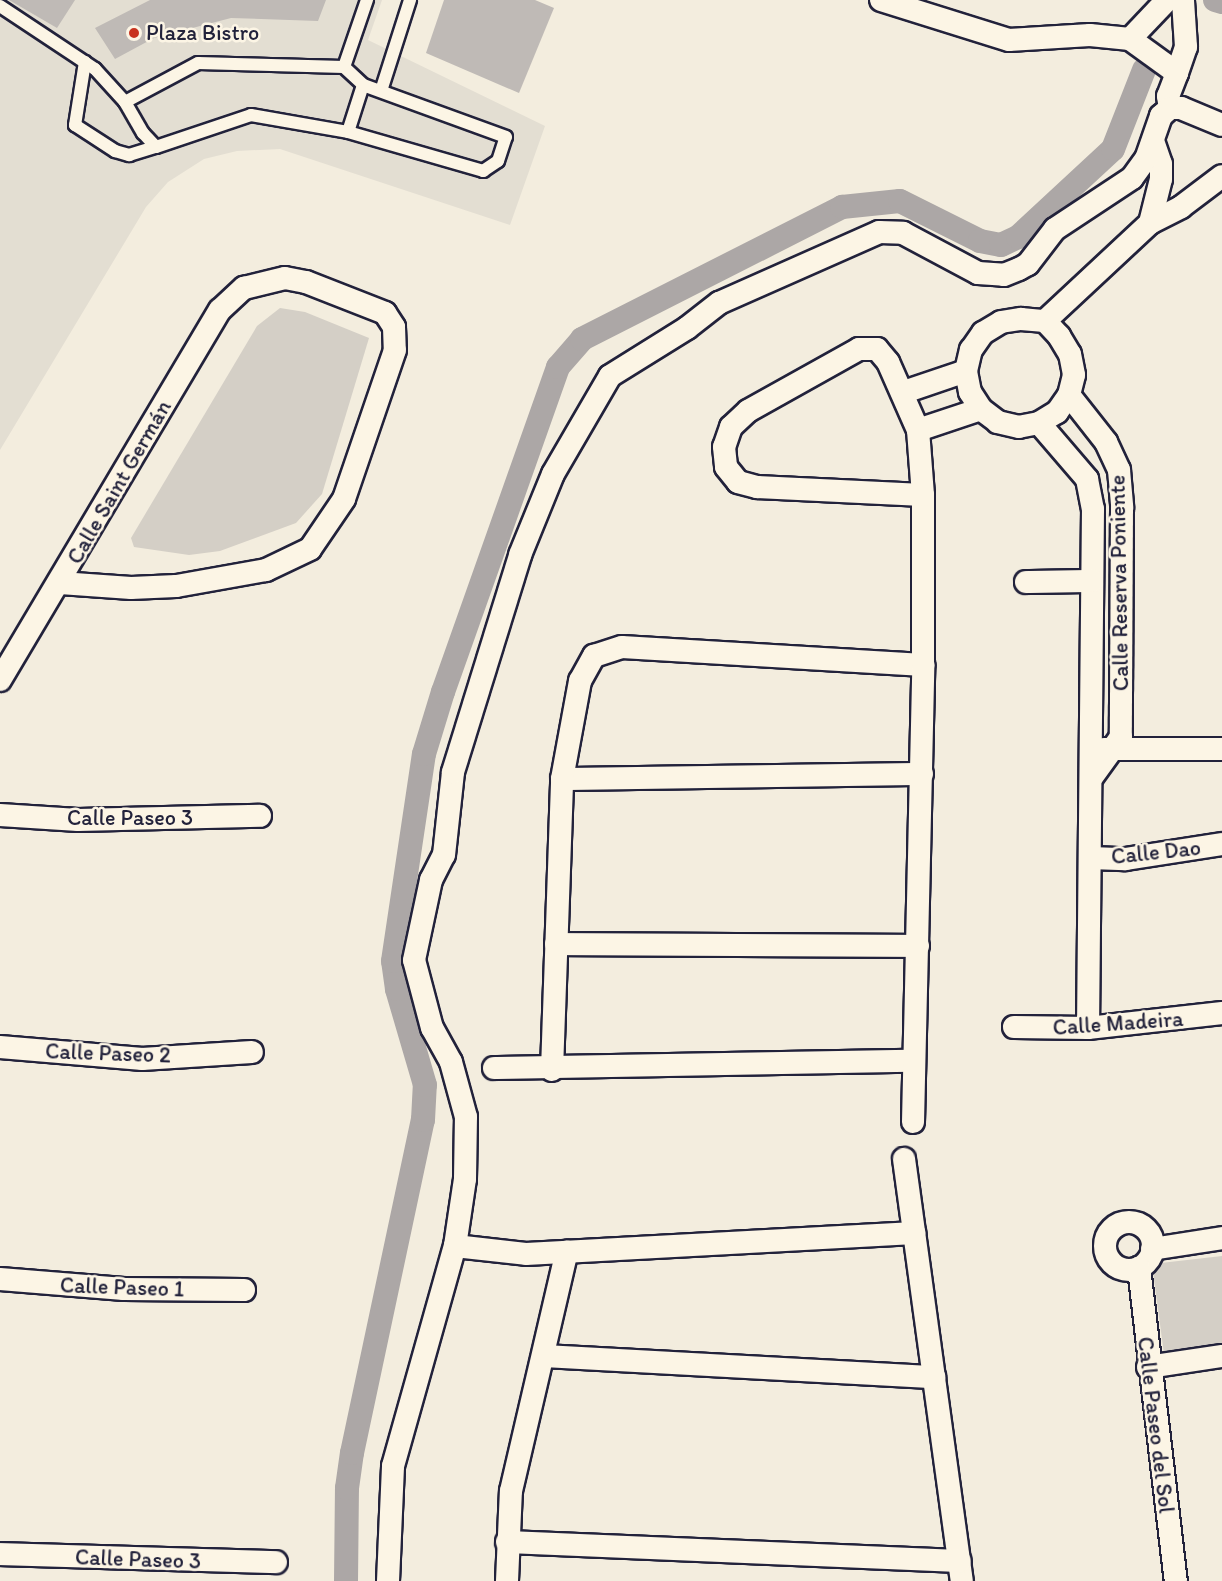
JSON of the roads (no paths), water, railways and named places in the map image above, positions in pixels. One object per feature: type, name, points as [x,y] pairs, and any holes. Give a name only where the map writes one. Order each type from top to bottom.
[{"type":"street","points":[[881,0],[1009,40],[1090,35],[1130,39],[1177,73]]},
{"type":"street","points":[[1130,39],[1167,0]]},
{"type":"street","points":[[1170,108],[1168,96],[1186,47],[1183,0]]},
{"type":"street","points":[[388,1581],[393,1466],[455,1246],[465,1179],[466,1117],[451,1062],[432,1028],[414,960],[431,880],[444,855],[453,772],[520,555],[553,474],[610,376],[687,328],[718,303],[879,232],[903,233],[978,273],[1004,274],[1019,269],[1028,264],[1055,229],[1132,178],[1153,141],[1161,116],[1170,108],[1181,108],[1222,125]]},
{"type":"street","points":[[1150,223],[1161,179],[1161,164],[1153,141]]},
{"type":"street","points":[[1045,321],[1070,354],[1074,375],[1069,395],[1057,412],[1039,423],[1018,427],[998,422],[981,409],[970,392],[966,371],[971,351],[983,333],[1001,322],[1045,321],[1150,223],[1181,207],[1222,176]]},
{"type":"street","name":"Calle Saint Germán","points":[[0,680],[60,584],[220,310],[244,288],[271,279],[306,282],[376,307],[394,327],[395,350],[344,499],[329,526],[310,549],[266,570],[176,586],[131,588],[60,584]]},
{"type":"street","points":[[913,1122],[923,665],[923,495],[918,430],[904,392],[888,362],[877,350],[859,349],[748,411],[731,428],[724,447],[726,466],[738,482],[757,487],[923,495]]},
{"type":"street","points":[[904,392],[966,371]]},
{"type":"street","name":"Calle Reserva Poniente","points":[[1069,395],[1106,442],[1119,470],[1121,738],[1115,750],[1092,777]]},
{"type":"street","points":[[918,430],[981,409]]},
{"type":"street","name":"Calle Reserva Poniente","points":[[1039,423],[1087,479],[1094,509],[1088,1028]]},
{"type":"street","points":[[1026,582],[1092,581]]},
{"type":"street","points":[[552,1070],[562,779],[580,681],[585,667],[607,649],[923,665]]},
{"type":"street","points":[[1091,748],[1115,750],[1222,749]]},
{"type":"street","points":[[562,779],[922,774]]},
{"type":"street","name":"Calle Paseo 3","points":[[0,815],[78,820],[260,816]]},
{"type":"street","name":"Calle Dao","points":[[1090,858],[1126,859],[1222,844]]},
{"type":"street","points":[[556,944],[918,946]]},
{"type":"street","name":"Calle Madeira","points":[[1014,1027],[1088,1028],[1222,1013]]},
{"type":"street","name":"Calle Paseo 2","points":[[0,1047],[142,1059],[252,1052]]},
{"type":"street","points":[[494,1068],[552,1070],[913,1061]]},
{"type":"street","points":[[507,1542],[961,1571],[904,1159]]},
{"type":"street","points":[[1152,1250],[1149,1234],[1137,1224],[1122,1223],[1109,1232],[1104,1246],[1110,1262],[1123,1270],[1139,1268],[1152,1250],[1222,1238]]},
{"type":"street","points":[[455,1246],[526,1254],[914,1233]]},
{"type":"street","points":[[507,1581],[511,1491],[567,1251]]},
{"type":"street","name":"Calle Paseo del Sol","points":[[1139,1268],[1148,1367],[1176,1581]]},
{"type":"street","name":"Calle Paseo 1","points":[[0,1279],[124,1289],[244,1290]]},
{"type":"street","points":[[544,1356],[934,1377]]},
{"type":"street","points":[[1148,1367],[1222,1356]]},
{"type":"street","name":"Calle Paseo 3","points":[[0,1554],[276,1562]]},
{"type":"lane","points":[[344,67],[368,0]]},
{"type":"lane","points":[[381,92],[410,0]]},
{"type":"lane","points":[[1,5],[85,62],[125,102],[156,147]]},
{"type":"lane","points":[[85,62],[75,125],[115,151],[129,155],[251,115],[348,132],[483,171],[498,161],[506,137],[363,85],[344,67],[198,63],[125,102]]},
{"type":"lane","points":[[348,132],[363,85]]},
{"type":"waterway","points":[[1215,0],[1222,2]]},
{"type":"waterway","points":[[346,1581],[347,1488],[352,1453],[423,1120],[425,1085],[397,989],[393,961],[424,754],[443,692],[558,367],[582,339],[842,207],[900,201],[980,241],[1001,245],[1018,237],[1113,149],[1144,70]]},
{"type":"place","name":"Plaza Bistro","points":[[134,33]]}]
